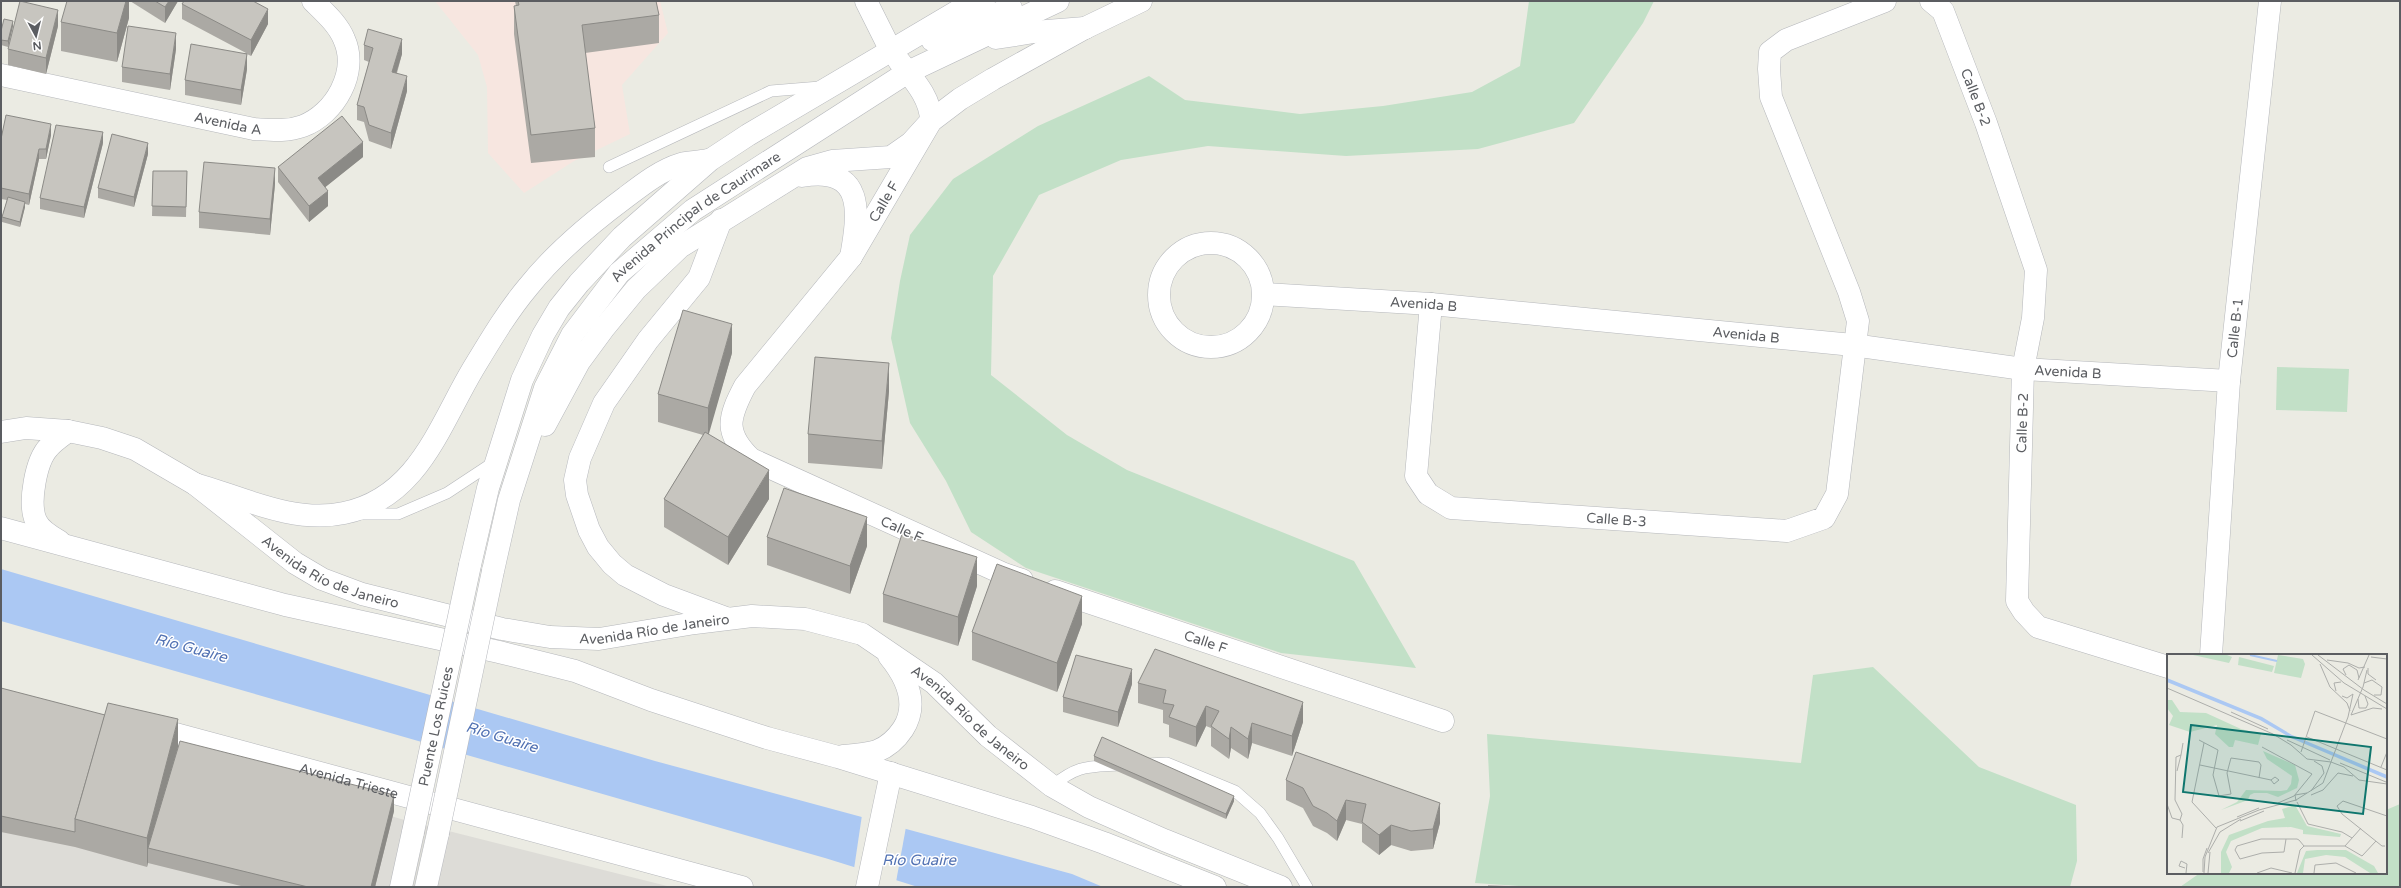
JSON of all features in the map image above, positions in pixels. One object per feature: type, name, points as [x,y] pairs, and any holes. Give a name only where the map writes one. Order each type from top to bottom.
[{"type":"street","name":"Avenida A","points":[[1,75],[254,129],[280,131],[302,126],[318,118],[330,108],[344,85],[349,60],[344,39],[332,21],[313,1]]},
{"type":"street","points":[[866,1],[891,51],[928,100],[931,110],[931,121]]},
{"type":"street","name":"Avenida Principal de Caurimare","points":[[470,565],[496,460],[531,357],[559,308],[622,237],[710,160],[958,11],[984,1]]},
{"type":"street","points":[[891,51],[912,48],[1028,1]]},
{"type":"street","name":"Avenida Principal de Caurimare","points":[[493,571],[510,500],[527,441],[554,368],[580,322],[619,273],[693,210],[908,72],[1058,1]]},
{"type":"street","points":[[527,441],[543,428],[579,362],[636,289],[680,247],[807,168],[832,161],[890,157],[911,143],[931,121],[960,99],[1085,28],[1141,1]]},
{"type":"street","points":[[1854,345],[1858,321],[1771,97],[1769,69],[1770,52],[1786,40],[1885,1]]},
{"type":"street","name":"Calle B-2","points":[[1931,1],[1943,11],[1986,123],[2036,270],[2033,318],[2023,369],[2017,601],[2024,612],[2038,627],[2167,667]]},
{"type":"street","name":"Calle B-1","points":[[2211,654],[2229,381],[2270,1]]},
{"type":"street","points":[[971,41],[1034,32],[1085,28]]},
{"type":"street","name":"Calle F","points":[[931,121],[851,257],[745,386],[734,406],[731,426],[738,446],[751,459],[1004,574],[1442,721]]},
{"type":"street","points":[[195,484],[289,511],[314,515],[344,514],[368,505],[392,492],[416,470],[433,444],[472,372],[497,330],[528,286],[565,248],[609,209],[653,177],[681,164],[710,160]]},
{"type":"street","points":[[791,178],[809,175],[826,176],[847,184],[854,196],[857,209],[857,227],[851,257]]},
{"type":"street","points":[[722,220],[699,278],[648,340],[604,403],[580,458],[575,480],[577,495],[589,530],[598,547],[612,564],[625,575],[664,595],[726,618]]},
{"type":"street","points":[[1202,243],[1220,243],[1235,248],[1250,260],[1260,275],[1264,294],[1259,317],[1250,330],[1242,337],[1216,346],[1198,345],[1183,338],[1170,326],[1163,316],[1160,301],[1161,281],[1173,259],[1183,251],[1202,243]]},
{"type":"street","name":"Avenida B","points":[[1264,294],[1431,304],[1854,345],[2023,369],[2229,381]]},
{"type":"street","name":"Calle B-3","points":[[1431,304],[1416,476],[1428,494],[1451,508],[1787,532],[1824,518],[1837,494],[1854,345]]},
{"type":"street","name":"Avenida Río de Janeiro","points":[[1,432],[26,428],[68,432],[102,438],[135,449],[195,484],[295,563],[322,579],[362,594],[397,604],[502,629],[550,636],[599,639],[726,618],[752,616],[806,618],[862,634],[934,683],[988,736],[1052,786],[1090,807],[1164,840],[1281,887]]},
{"type":"street","points":[[66,545],[47,534],[36,521],[33,502],[34,487],[42,459],[48,447],[68,432]]},
{"type":"street","name":"Avenida Río de Janeiro","points":[[1,528],[285,605],[499,652],[575,671],[707,719],[767,738],[892,773],[1104,842],[1214,887]]},
{"type":"street","name":"Puente Los Ruices","points":[[401,887],[470,565]]},
{"type":"street","name":"Puente Los Ruices","points":[[426,887],[493,571]]},
{"type":"street","points":[[867,887],[892,773],[910,719],[911,707],[906,682],[898,667],[881,646]]},
{"type":"street","points":[[838,757],[878,750],[899,735],[910,719]]},
{"type":"street","name":"Avenida Trieste","points":[[131,722],[742,887]]},
{"type":"lane","points":[[609,167],[771,91],[831,86]]},
{"type":"lane","points":[[344,514],[398,514],[447,493],[496,460]]},
{"type":"lane","points":[[1052,786],[1070,773],[1088,767],[1167,763],[1235,791],[1260,813],[1278,838],[1307,887]]},
{"type":"shaded area","points":[[435,1],[660,1],[668,33],[622,85],[630,134],[574,161],[524,193],[488,153],[487,87],[478,55]]},
{"type":"shaded area","points":[[1,702],[401,819],[671,887],[1,887]]},
{"type":"green space","points":[[1529,1],[1654,1],[1643,23],[1574,123],[1478,149],[1346,156],[1208,146],[1121,160],[1039,195],[993,276],[991,375],[1067,435],[1127,470],[1354,561],[1416,668],[1281,653],[1026,568],[971,532],[946,481],[910,423],[891,338],[900,281],[910,235],[953,179],[1038,126],[1149,76],[1185,100],[1300,114],[1383,106],[1472,92],[1520,66]]},
{"type":"green space","points":[[2277,367],[2349,369],[2347,412],[2276,410]]},
{"type":"green space","points":[[1873,667],[1979,767],[2076,805],[2077,861],[2070,887],[1534,887],[1475,883],[1490,796],[1487,734],[1801,763],[1813,675]]},
{"type":"green space","points":[[2400,804],[2400,887],[2180,887],[2199,874],[2387,874],[2387,810]]},
{"type":"water","name":"Río Guaire","points":[[1,569],[655,761],[1072,874],[1103,887],[918,887],[825,858],[1,621]]},
{"type":"pier","points":[[862,815],[906,827],[896,882],[854,869]]},
{"type":"building","points":[[20,1],[58,10],[46,58],[8,49]]},
{"type":"building","points":[[67,1],[126,1],[117,33],[61,22]]},
{"type":"building","points":[[155,1],[169,1],[165,7]]},
{"type":"building","points":[[184,1],[253,1],[268,9],[251,40],[182,4]]},
{"type":"building","points":[[518,1],[656,1],[659,15],[582,25],[595,128],[531,135],[514,6],[519,5]]},
{"type":"building","points":[[4,19],[13,21],[8,41],[1,40],[1,31]]},
{"type":"building","points":[[128,26],[176,33],[170,74],[122,67]]},
{"type":"building","points":[[368,29],[402,39],[392,72],[407,76],[391,133],[369,125],[364,107],[357,105],[373,48],[364,45]]},
{"type":"building","points":[[191,44],[247,54],[241,90],[185,80]]},
{"type":"building","points":[[6,115],[51,124],[46,149],[39,149],[29,194],[1,188],[1,139]]},
{"type":"building","points":[[342,116],[363,142],[318,178],[328,191],[309,206],[278,167]]},
{"type":"building","points":[[56,125],[103,132],[84,207],[40,198]]},
{"type":"building","points":[[112,134],[148,143],[134,197],[98,188]]},
{"type":"building","points":[[204,162],[275,168],[270,219],[199,212]]},
{"type":"building","points":[[153,171],[187,171],[186,207],[152,206]]},
{"type":"building","points":[[8,197],[25,202],[20,222],[2,217]]},
{"type":"building","points":[[683,310],[732,324],[708,408],[658,394]]},
{"type":"building","points":[[815,357],[889,363],[882,441],[808,434]]},
{"type":"building","points":[[705,432],[769,470],[728,537],[664,499]]},
{"type":"building","points":[[784,488],[867,517],[850,566],[767,537]]},
{"type":"building","points":[[902,534],[977,557],[958,617],[883,594]]},
{"type":"building","points":[[997,564],[1082,596],[1057,663],[972,632]]},
{"type":"building","points":[[1155,649],[1303,702],[1292,736],[1252,723],[1248,739],[1231,727],[1229,739],[1211,726],[1219,711],[1206,706],[1196,727],[1169,717],[1174,705],[1163,703],[1166,690],[1138,683]]},
{"type":"building","points":[[1076,655],[1132,669],[1118,712],[1063,697]]},
{"type":"building","points":[[1,688],[105,715],[75,819],[75,832],[1,816]]},
{"type":"building","points":[[108,703],[178,719],[147,838],[75,819]]},
{"type":"building","points":[[1102,737],[1234,796],[1226,814],[1094,756]]},
{"type":"building","points":[[180,741],[394,795],[371,887],[308,887],[148,848]]},
{"type":"building","points":[[1296,752],[1440,803],[1433,829],[1411,831],[1391,825],[1379,835],[1362,822],[1366,804],[1346,800],[1337,821],[1327,813],[1313,806],[1303,788],[1286,780]]},
{"type":"building","points":[[1488,886],[1528,887],[1488,887]]}]
